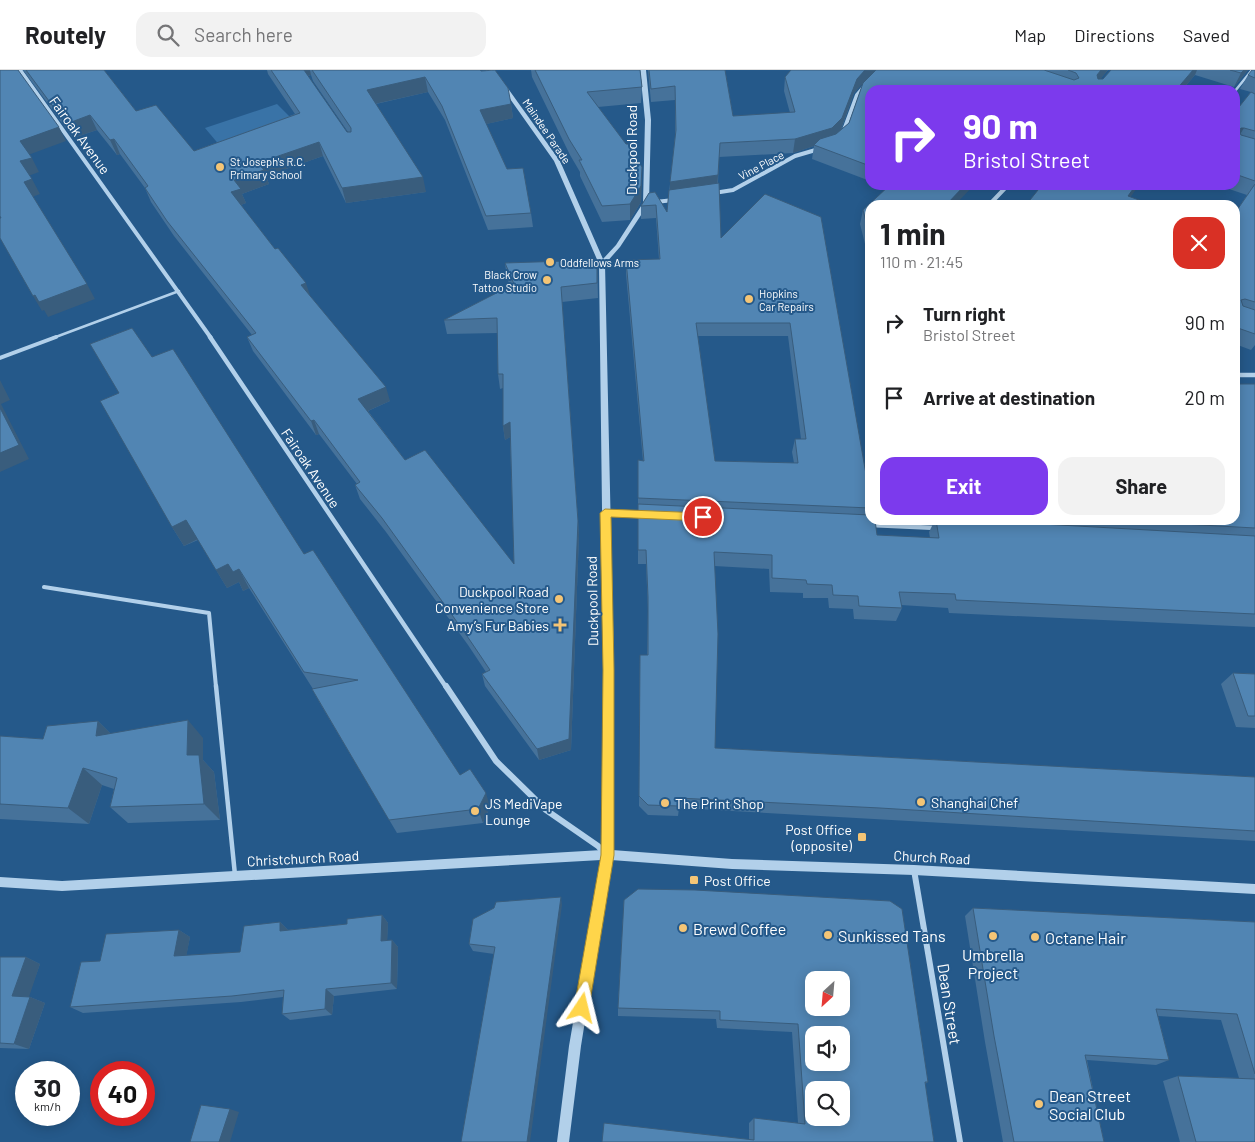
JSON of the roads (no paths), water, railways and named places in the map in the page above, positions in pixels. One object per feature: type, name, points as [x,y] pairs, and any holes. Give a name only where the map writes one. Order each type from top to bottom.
[{"type":"street","name":"Fairoak Avenue","points":[[20,70],[179,291],[496,761],[546,810],[598,846],[607,855]]},
{"type":"street","name":"Maindee Parade","points":[[490,70],[558,161],[602,264]]},
{"type":"street","name":"Duckpool Road","points":[[563,1142],[575,1046],[607,855],[608,670],[602,264],[618,246],[646,203],[648,120],[643,70]]},
{"type":"street","points":[[866,85],[869,82]]},
{"type":"street","points":[[842,134],[857,94],[865,86]]},
{"type":"street","name":"Vine Place","points":[[706,195],[733,190],[795,156],[822,148]]},
{"type":"street","points":[[994,200],[1003,190]]},
{"type":"street","points":[[646,203],[678,200]]},
{"type":"street","points":[[1240,376],[1255,375]]},
{"type":"street","points":[[605,513],[644,515]]},
{"type":"street","points":[[869,525],[948,529]]},
{"type":"street","name":"Church Road","points":[[607,855],[732,864],[914,870],[1255,889]]},
{"type":"street","name":"Christchurch Road","points":[[0,882],[62,886],[607,855]]},
{"type":"street","name":"Dean Street","points":[[914,870],[960,1142]]},
{"type":"lane","points":[[1240,85],[1252,70]]},
{"type":"lane","points":[[0,358],[179,291]]},
{"type":"lane","points":[[44,587],[209,613],[234,875]]},
{"type":"place","name":"St Joseph's R.C. Primary School","points":[[220,167]]},
{"type":"place","name":"Oddfellows Arms","points":[[550,262]]},
{"type":"place","name":"Black Crow Tattoo Studio","points":[[547,280]]},
{"type":"place","name":"Hopkins Car Repairs","points":[[749,299]]},
{"type":"place","name":"Duckpool Road Convenience Store","points":[[559,599]]},
{"type":"place","name":"Amy’s Fur Babies","points":[[560,625]]},
{"type":"place","name":"Shanghai Chef","points":[[921,802]]},
{"type":"place","name":"The Print Shop","points":[[665,803]]},
{"type":"place","name":"JS MediVape Lounge","points":[[475,811]]},
{"type":"place","name":"Post Office (opposite)","points":[[862,837]]},
{"type":"place","name":"Post Office","points":[[694,880]]},
{"type":"place","name":"Brewd Coffee","points":[[683,928]]},
{"type":"place","name":"Sunkissed Tans","points":[[828,935]]},
{"type":"place","name":"Umbrella Project","points":[[993,936]]},
{"type":"place","name":"Octane Hair","points":[[1035,937]]},
{"type":"place","name":"Dean Street Social Club","points":[[1039,1104]]}]
